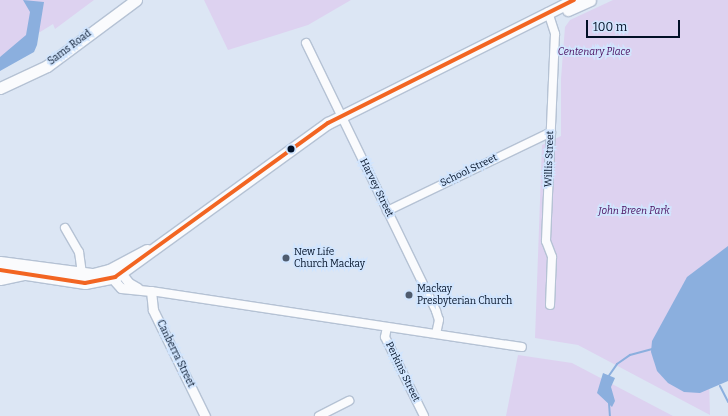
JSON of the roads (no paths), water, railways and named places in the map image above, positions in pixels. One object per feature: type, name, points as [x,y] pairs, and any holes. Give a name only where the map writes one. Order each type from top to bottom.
[{"type":"main road","name":"Sams Road","points":[[0,88],[47,66],[136,0]]},
{"type":"main road","points":[[0,270],[28,274],[92,276],[117,273],[341,116],[493,43],[504,40],[574,0]]},
{"type":"main road","points":[[550,15],[590,0]]},
{"type":"main road","points":[[0,262],[92,276],[117,273]]},
{"type":"street","name":"Willis Street","points":[[550,15],[555,34],[547,231],[547,244],[552,257],[550,305]]},
{"type":"street","name":"Harvey Street","points":[[306,43],[436,311],[438,320],[436,334]]},
{"type":"street","name":"School Street","points":[[387,211],[551,132]]},
{"type":"street","points":[[65,228],[92,276]]},
{"type":"street","points":[[117,273],[130,284],[141,289],[151,291],[522,347]]},
{"type":"street","points":[[0,280],[28,274]]},
{"type":"street","name":"Canberra Street","points":[[151,291],[153,310],[205,416]]},
{"type":"street","name":"Perkins Street","points":[[387,327],[385,337],[424,416]]},
{"type":"street","points":[[319,416],[349,401]]},
{"type":"water","points":[[23,0],[44,2],[37,45],[34,52],[0,71],[0,57],[26,35],[30,12]]},
{"type":"water","points":[[728,246],[728,381],[700,393],[684,392],[668,383],[657,371],[651,352],[652,341],[687,277]]},
{"type":"water","points":[[603,373],[615,378],[611,387],[615,401],[612,407],[597,393]]},
{"type":"waterway","points":[[608,377],[617,364],[630,355],[653,349]]},
{"type":"waterway","points":[[720,386],[728,402]]},
{"type":"waterway","points":[[609,403],[610,416]]},
{"type":"place","name":"New Life Church Mackay","points":[[286,258]]},
{"type":"place","name":"Mackay Presbyterian Church","points":[[409,295]]},
{"type":"park label","name":"Centenary Place","points":[[594,53]]},
{"type":"park label","name":"John Breen Park","points":[[634,212]]}]
